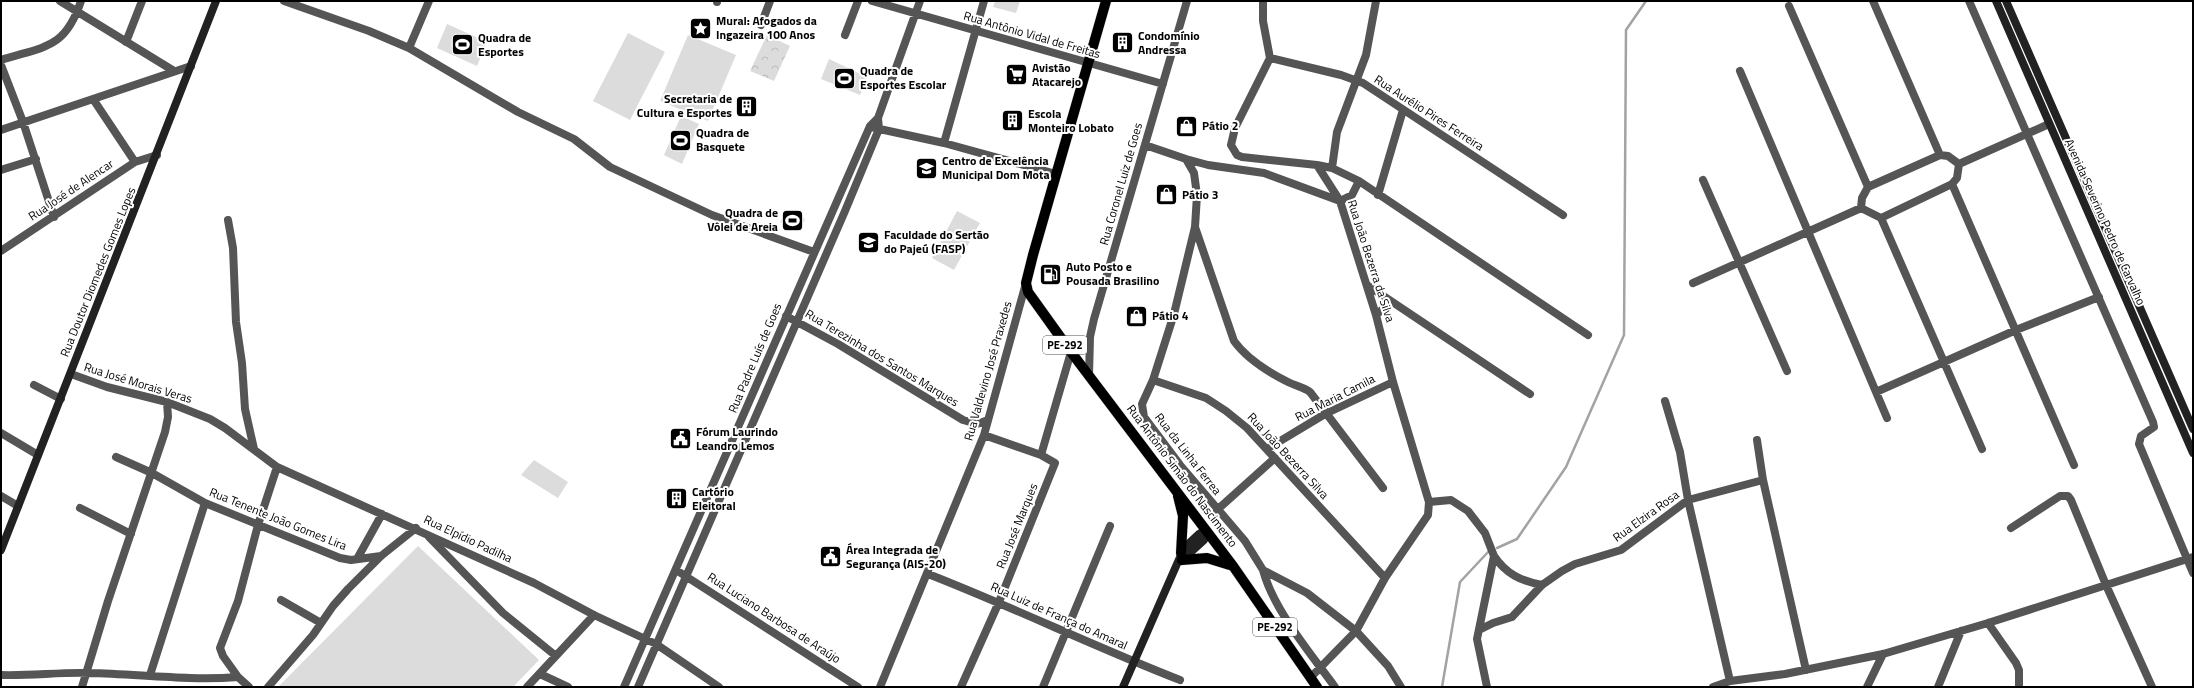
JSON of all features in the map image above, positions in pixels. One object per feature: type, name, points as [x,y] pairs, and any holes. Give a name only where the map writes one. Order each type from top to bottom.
[{"type":"main road","name":"Rua Doutor Diomedes Gomes Lopes","points":[[1,550],[157,155],[216,1]]},
{"type":"main road","points":[[1026,283],[1087,63],[1106,1]]},
{"type":"main road","name":"Avenida Severino Pedro de Carvalho","points":[[1996,1],[2193,453]]},
{"type":"main road","name":"Avenida Severino Pedro de Carvalho","points":[[2006,1],[2193,429]]},
{"type":"main road","name":"Rua Antônio Simão do Nascimento","points":[[1026,283],[1032,300],[1233,566],[1317,687]]},
{"type":"main road","points":[[1177,492],[1182,516],[1180,559]]},
{"type":"main road","points":[[1123,687],[1187,544],[1206,530]]},
{"type":"main road","points":[[1180,559],[1207,558],[1233,566]]},
{"type":"street","points":[[60,1],[174,71]]},
{"type":"street","points":[[1,60],[56,42],[68,30],[81,1]]},
{"type":"street","points":[[126,42],[142,1]]},
{"type":"street","points":[[284,1],[369,31],[409,48],[518,112],[574,139],[610,167],[712,215],[814,252]]},
{"type":"street","points":[[409,48],[429,1]]},
{"type":"street","points":[[761,25],[770,1]]},
{"type":"street","points":[[845,35],[858,1]]},
{"type":"street","name":"Rua Antônio Vidal de Freitas","points":[[872,1],[975,32],[1163,84]]},
{"type":"street","points":[[920,1],[874,127],[944,143],[1056,174]]},
{"type":"street","points":[[944,143],[984,1]]},
{"type":"street","name":"Rua Coronel Luiz de Goes","points":[[1089,376],[1090,337],[1094,318],[1187,1]]},
{"type":"street","points":[[1263,1],[1266,42],[1270,58],[1231,138],[1233,150],[1237,155],[1249,159],[1278,160],[1332,168],[1359,181],[1588,335]]},
{"type":"street","points":[[1332,168],[1338,132],[1366,55],[1376,1]]},
{"type":"street","points":[[1873,1],[1940,155]]},
{"type":"street","points":[[1969,1],[2153,422],[2154,427],[2141,436],[2139,444],[2190,558],[2193,573]]},
{"type":"street","points":[[1789,6],[1868,187]]},
{"type":"street","name":"Rua Aurélio Pires Ferreira","points":[[1270,58],[1341,75],[1356,81],[1563,215]]},
{"type":"street","points":[[1,65],[4,85],[23,122],[54,217]]},
{"type":"street","points":[[1,130],[191,66]]},
{"type":"street","points":[[1740,71],[1887,418]]},
{"type":"street","points":[[93,99],[135,162]]},
{"type":"street","points":[[1378,195],[1403,110]]},
{"type":"street","points":[[1959,164],[2049,124]]},
{"type":"street","name":"Rua Padre Luís de Goes","points":[[624,687],[814,252],[874,127]]},
{"type":"street","name":"Rua Padre Luís de Goes","points":[[638,687],[798,320],[874,127]]},
{"type":"street","points":[[1144,145],[1208,165],[1264,174],[1340,201],[1352,195],[1359,181]]},
{"type":"street","name":"Rua José de Alencar","points":[[1,251],[135,162],[157,155]]},
{"type":"street","points":[[1862,208],[1864,192],[1868,187],[1940,155],[1948,156],[1959,164]]},
{"type":"street","points":[[1,170],[36,158]]},
{"type":"street","name":"Rua da Linha Ferrea","points":[[1186,159],[1194,173],[1197,195],[1195,227],[1174,314],[1153,380],[1142,404],[1144,417],[1180,465],[1245,541],[1263,570],[1279,605],[1335,687]]},
{"type":"street","points":[[1881,218],[1952,184],[1957,178],[1959,164]]},
{"type":"street","name":"Rua João Bezerra da Silva","points":[[1317,165],[1340,201],[1376,315],[1393,382],[1429,502],[1428,514],[1385,578]]},
{"type":"street","points":[[1704,180],[1787,371]]},
{"type":"street","points":[[1952,184],[2074,465]]},
{"type":"street","points":[[1693,283],[1862,208]]},
{"type":"street","points":[[1862,208],[1881,218],[1982,450]]},
{"type":"street","points":[[228,220],[233,248],[236,322],[242,362],[245,409],[254,449]]},
{"type":"street","points":[[1195,227],[1234,341],[1247,355],[1276,376],[1306,389],[1383,488]]},
{"type":"street","name":"Rua Valdevino José Praxedes","points":[[880,687],[928,574],[984,435],[1026,283]]},
{"type":"street","points":[[1367,285],[1530,394]]},
{"type":"street","points":[[1876,392],[2016,330],[2099,297]]},
{"type":"street","points":[[1376,315],[1391,302]]},
{"type":"street","name":"Rua Terezinha dos Santos Marques","points":[[786,316],[798,320],[963,420],[977,424],[988,420]]},
{"type":"street","points":[[984,435],[1040,454],[1071,352]]},
{"type":"street","name":"Rua José Morais Veras","points":[[71,374],[107,387],[166,402],[210,419],[254,449],[277,467]]},
{"type":"street","name":"Rua João Bezerra Silva","points":[[1153,380],[1206,398],[1221,407],[1247,428],[1385,578]]},
{"type":"street","name":"Rua Maria Camila","points":[[1267,449],[1325,414],[1393,382]]},
{"type":"street","points":[[34,385],[61,400]]},
{"type":"street","points":[[1665,401],[1680,452],[1688,500],[1730,681]]},
{"type":"street","points":[[82,687],[88,673],[131,534],[168,424],[166,402]]},
{"type":"street","points":[[1,433],[38,455]]},
{"type":"street","points":[[1757,440],[1763,480],[1806,670]]},
{"type":"street","name":"Rua José Marques","points":[[961,687],[999,602],[1055,465],[1054,461],[1040,454]]},
{"type":"street","name":"Rua Tenente João Gomes Lira","points":[[116,457],[152,473],[205,503],[258,526],[340,558],[357,559],[381,556]]},
{"type":"street","points":[[1217,510],[1275,458]]},
{"type":"street","points":[[249,687],[238,677],[223,656],[220,648],[238,602],[258,526],[277,467]]},
{"type":"street","name":"Rua Elpídio Padilha","points":[[277,467],[416,528],[534,583],[594,615],[656,644],[719,687]]},
{"type":"street","name":"Rua Elzira Rosa","points":[[1479,630],[1492,623],[1512,616],[1542,586],[1553,577],[1575,564],[1622,550],[1688,500],[1763,480]]},
{"type":"street","points":[[1,496],[18,506]]},
{"type":"street","points":[[2011,528],[2060,496],[2068,496],[2074,505],[2106,585],[2152,687]]},
{"type":"street","points":[[1429,502],[1451,500],[1468,511],[1485,532],[1494,556],[1500,565],[1516,578],[1542,586]]},
{"type":"street","points":[[150,675],[205,503]]},
{"type":"street","points":[[80,508],[131,534]]},
{"type":"street","points":[[357,559],[382,514]]},
{"type":"street","points":[[1043,687],[1110,526]]},
{"type":"street","points":[[268,687],[348,589],[381,556],[416,528]]},
{"type":"street","points":[[426,533],[503,613],[556,656]]},
{"type":"street","points":[[1487,687],[1477,647],[1494,556]]},
{"type":"street","points":[[1713,687],[1730,681],[1806,670],[1883,654],[1988,623],[2190,558]]},
{"type":"street","name":"Rua Luciano Barbosa de Araújo","points":[[676,570],[858,687]]},
{"type":"street","points":[[1263,570],[1307,593],[1356,631],[1388,666],[1401,687]]},
{"type":"street","name":"Rua Luiz de França do Amaral","points":[[928,574],[999,602],[1134,662],[1180,680]]},
{"type":"street","points":[[1310,678],[1356,631],[1385,578]]},
{"type":"street","points":[[281,600],[321,623]]},
{"type":"street","points":[[527,687],[594,615]]},
{"type":"street","points":[[1988,623],[2016,663],[2019,670],[2019,687]]},
{"type":"street","points":[[1938,687],[1961,631]]},
{"type":"street","points":[[1867,687],[1883,654]]},
{"type":"street","points":[[1,675],[27,676],[88,673],[209,679],[238,677]]},
{"type":"street","points":[[540,674],[568,687]]},
{"type":"green space","points":[[995,1],[1020,1],[1016,13],[993,7]]},
{"type":"green space","name":"Quadra de Esportes","points":[[447,24],[487,42],[477,66],[437,48]]},
{"type":"green space","points":[[628,33],[665,52],[630,120],[593,101]]},
{"type":"green space","points":[[688,35],[736,55],[708,121],[660,101]]},
{"type":"green space","points":[[767,35],[790,46],[774,81],[750,71]]},
{"type":"green space","name":"Quadra de Esportes Escolar","points":[[829,59],[867,77],[860,95],[821,79]]},
{"type":"green space","name":"Quadra de Basquete","points":[[681,116],[699,124],[682,164],[664,155]]},
{"type":"green space","name":"Quadra de Vôlei de Areia","points":[[786,210],[805,219],[800,231],[780,222]]},
{"type":"green space","points":[[957,211],[980,223],[954,270],[932,258]]},
{"type":"green space","points":[[534,460],[568,482],[558,498],[521,475]]},
{"type":"green space","points":[[418,546],[539,660],[513,687],[278,687]]},
{"type":"waterway","points":[[1497,548],[1517,539],[1566,467],[1624,335],[1626,30],[1646,1]]},
{"type":"waterway","points":[[1442,687],[1460,582],[1489,551]]},
{"type":"place","name":"Mural: Afogados da Ingazeira 100 Anos","points":[[701,28]]},
{"type":"place","name":"Condomínio Andressa","points":[[1122,43]]},
{"type":"place","name":"Quadra de Esportes","points":[[462,45]]},
{"type":"place","name":"Avistão Atacarejo","points":[[1017,75]]},
{"type":"place","name":"Quadra de Esportes Escolar","points":[[844,78]]},
{"type":"place","name":"Secretaria de Cultura e Esportes","points":[[747,106]]},
{"type":"place","name":"Escola Monteiro Lobato","points":[[1013,121]]},
{"type":"place","name":"Pátio 2","points":[[1187,126]]},
{"type":"place","name":"Quadra de Basquete","points":[[681,140]]},
{"type":"place","name":"Centro de Excelência Municipal Dom Mota","points":[[926,168]]},
{"type":"place","name":"Pátio 3","points":[[1167,195]]},
{"type":"place","name":"Quadra de Vôlei de Areia","points":[[793,220]]},
{"type":"place","name":"Faculdade do Sertão do Pajeú (FASP)","points":[[869,242]]},
{"type":"place","name":"Auto Posto e Pousada Brasilino","points":[[1050,274]]},
{"type":"place","name":"Pátio 4","points":[[1136,316]]},
{"type":"place","name":"Fórum Laurindo Leandro Lemos","points":[[680,439]]},
{"type":"place","name":"Cartório Eleitoral","points":[[677,499]]},
{"type":"place","name":"Área Integrada de Segurança (AIS-20)","points":[[831,557]]}]
